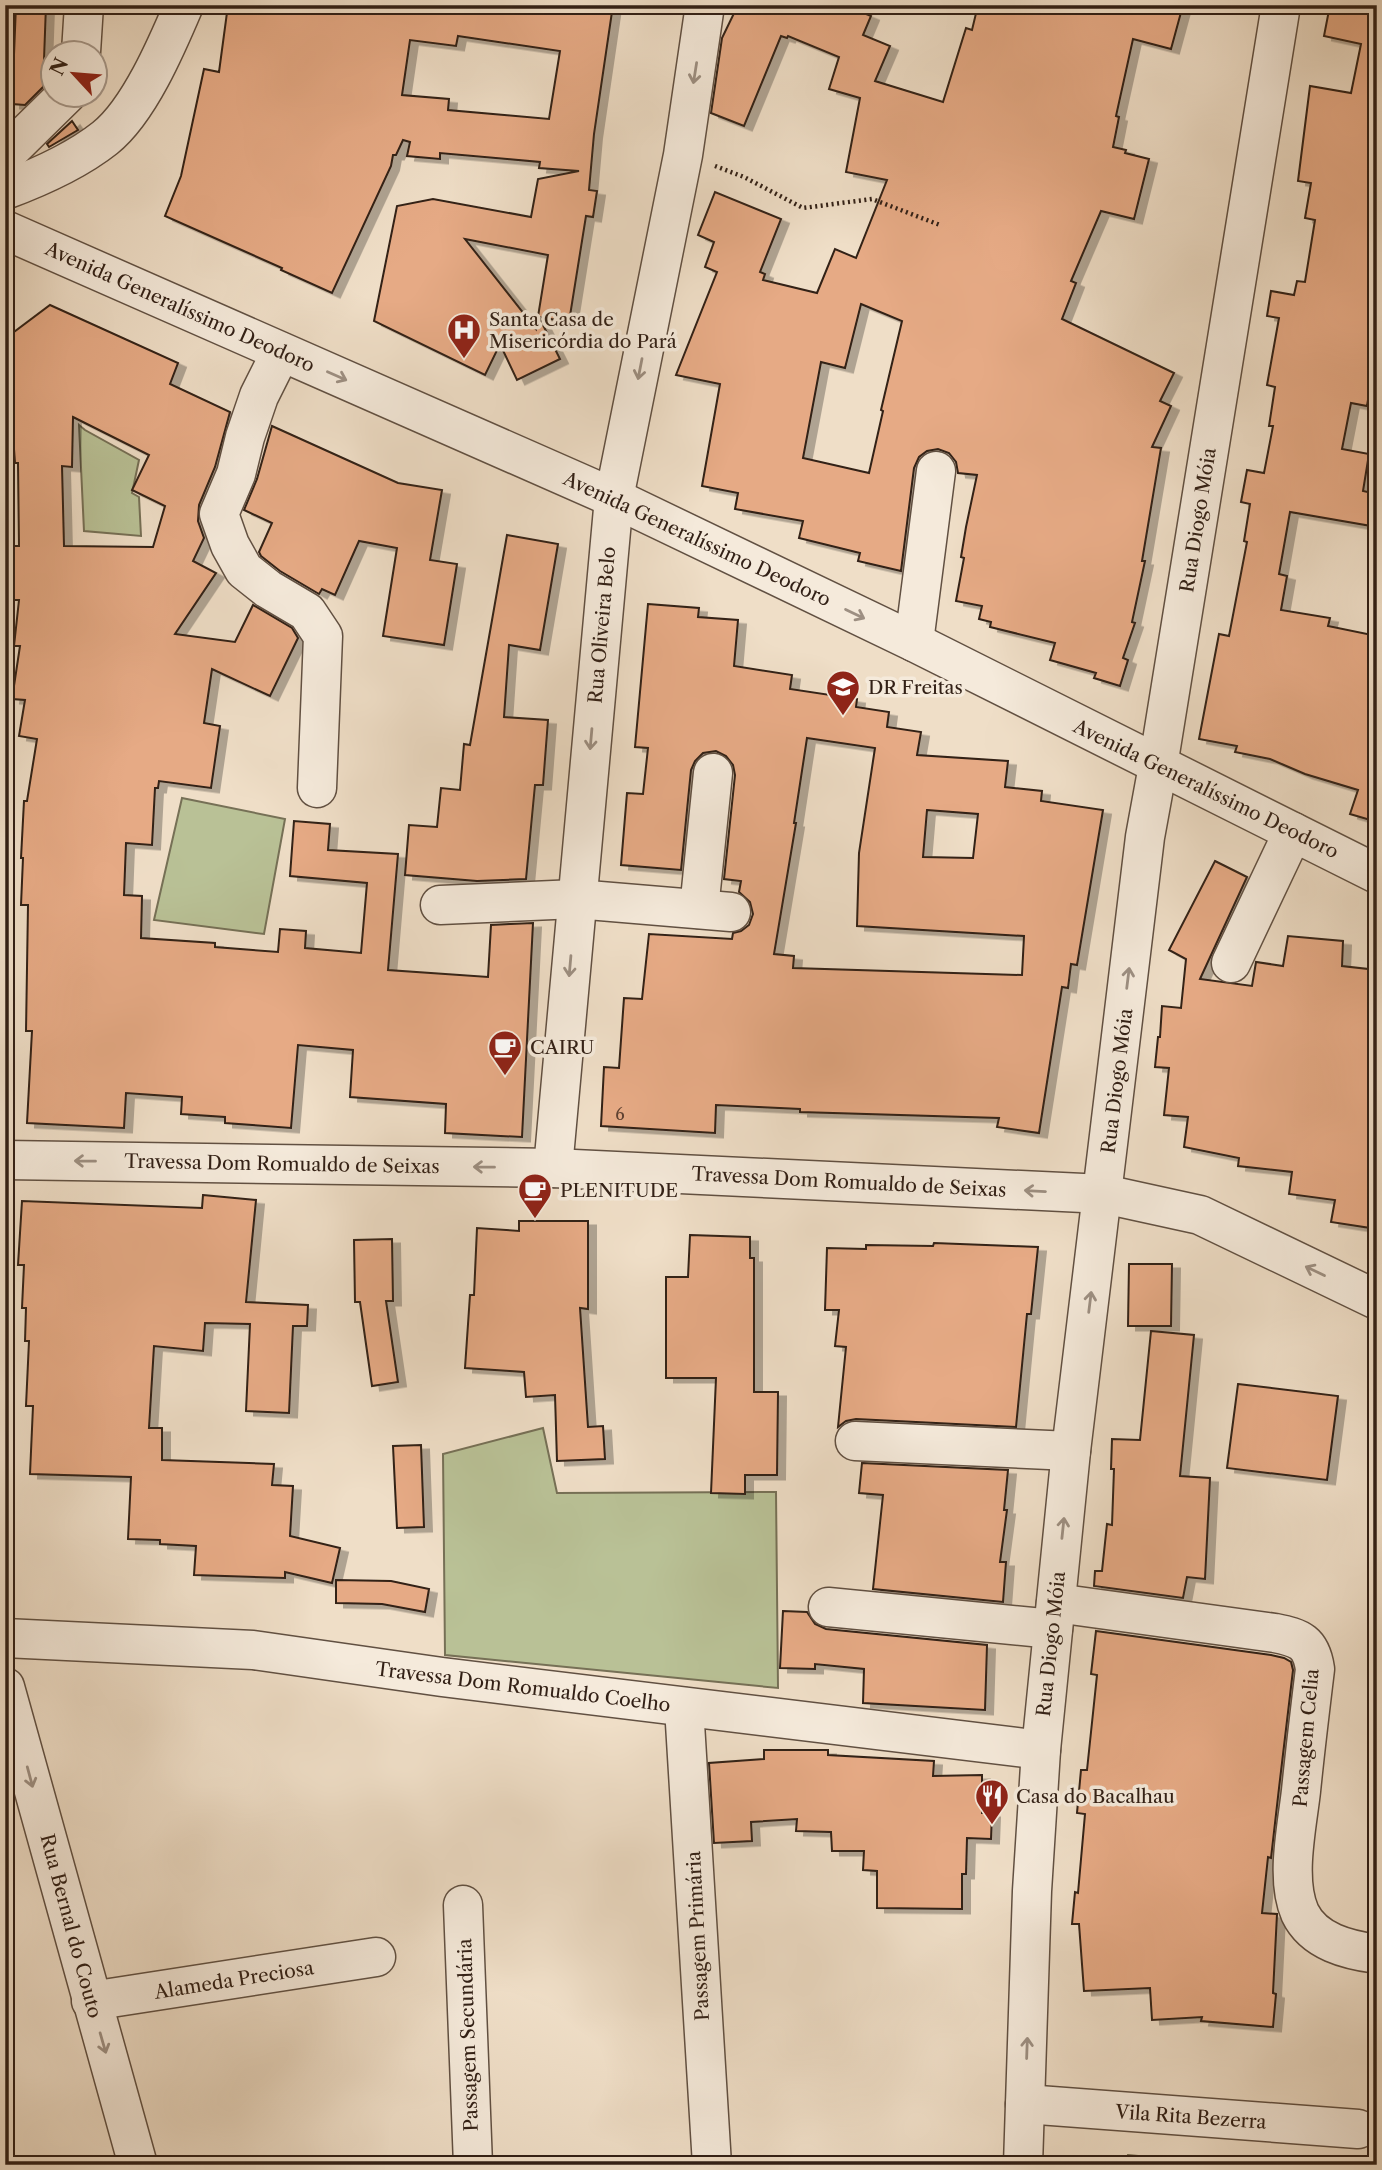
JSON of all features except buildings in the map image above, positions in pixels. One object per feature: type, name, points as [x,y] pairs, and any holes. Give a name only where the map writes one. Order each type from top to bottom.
[{"type":"street","points":[[82,38],[84,5]]},
{"type":"street","points":[[5,190],[44,176],[106,138],[160,62],[184,5]]},
{"type":"street","name":"Rua Oliveira Belo","points":[[553,1168],[614,498],[683,155],[705,5]]},
{"type":"street","name":"Rua Diogo Móia","points":[[1023,2165],[1032,1891],[1041,1750],[1071,1451],[1104,1194],[1144,837],[1158,766],[1281,5]]},
{"type":"street","points":[[5,155],[53,108]]},
{"type":"street","points":[[100,108],[116,127]]},
{"type":"street","name":"Avenida Generalíssimo Deodoro","points":[[5,230],[614,498],[914,642],[1377,874]]},
{"type":"street","points":[[281,352],[259,396],[236,474],[219,514],[230,545],[244,569],[268,589],[307,612],[323,636],[317,788]]},
{"type":"street","points":[[914,642],[936,471]]},
{"type":"street","points":[[440,905],[576,899],[715,910],[713,773]]},
{"type":"street","points":[[1231,962],[1293,832]]},
{"type":"street","name":"Travessa Dom Romualdo de Seixas","points":[[5,1160],[553,1168],[1104,1194],[1200,1215],[1377,1300]]},
{"type":"street","points":[[855,1441],[1071,1451]]},
{"type":"street","points":[[828,1607],[1054,1616]]},
{"type":"street","name":"Passagem Celia","points":[[1054,1616],[1275,1633],[1299,1640],[1308,1647],[1314,1669],[1294,1854],[1294,1890],[1301,1914],[1315,1932],[1332,1943],[1377,1954]]},
{"type":"street","name":"Travessa Dom Romualdo Coelho","points":[[5,1638],[253,1650],[442,1677],[1041,1750]]},
{"type":"street","name":"Rua Bernal do Couto","points":[[5,1688],[138,2165]]},
{"type":"street","name":"Passagem Primária","points":[[684,1707],[712,2165]]},
{"type":"street","name":"Passagem Secundária","points":[[463,1905],[473,2165]]},
{"type":"street","name":"Alameda Preciosa","points":[[91,2001],[376,1957]]},
{"type":"street","name":"Vila Rita Bezerra","points":[[1025,2104],[1358,2129]]},
{"type":"path","points":[[683,155],[744,177],[803,208],[872,199],[940,225]]},
{"type":"green space","points":[[79,425],[139,460],[132,493],[139,497],[141,536],[84,531]]},
{"type":"green space","points":[[182,798],[285,819],[264,934],[154,920]]},
{"type":"green space","points":[[543,1428],[557,1493],[776,1492],[778,1688],[445,1655],[443,1454]]},
{"type":"green space","points":[[1128,2155],[1189,2161],[1189,2165],[1127,2165]]},
{"type":"place","name":"Santa Casa de Misericórdia do Pará","points":[[464,360]]},
{"type":"place","name":"DR Freitas","points":[[843,717]]},
{"type":"place","name":"CAIRU","points":[[505,1077]]},
{"type":"place","name":"PLENITUDE","points":[[535,1220]]},
{"type":"place","name":"Casa do Bacalhau","points":[[992,1826]]}]
